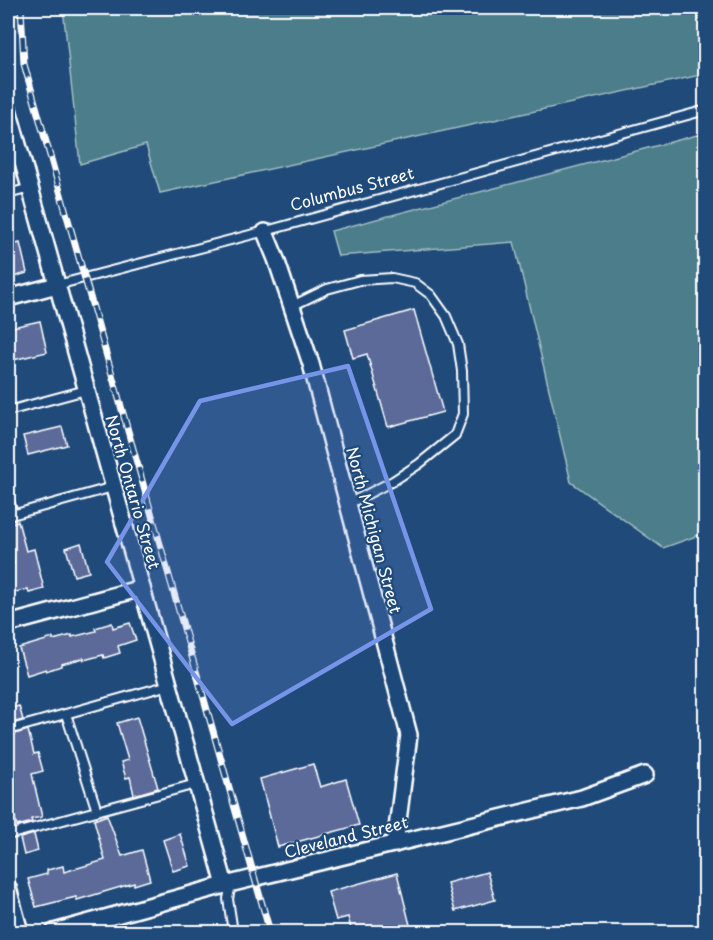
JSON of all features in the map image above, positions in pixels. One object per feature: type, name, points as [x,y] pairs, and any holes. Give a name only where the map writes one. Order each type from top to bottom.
[{"type":"street","name":"North Ontario Street","points":[[8,109],[196,784],[228,884]]},
{"type":"street","name":"North Michigan Street","points":[[265,232],[311,364],[409,735],[395,844]]},
{"type":"street","name":"Columbus Street","points":[[8,298],[57,285]]},
{"type":"street","points":[[8,624],[141,588]]},
{"type":"street","name":"Cleveland Street","points":[[54,933],[228,884],[582,798],[645,775]]},
{"type":"street","points":[[8,888],[20,933]]},
{"type":"lane","name":"Columbus Street","points":[[57,285],[265,232],[705,110]]},
{"type":"lane","points":[[8,194],[30,189]]},
{"type":"lane","points":[[292,306],[327,289],[360,280],[392,278],[415,283],[431,295],[446,316],[458,344],[462,371],[463,414],[455,435],[393,481],[348,504]]},
{"type":"lane","points":[[8,411],[86,390]]},
{"type":"lane","points":[[8,497],[10,515],[113,487]]},
{"type":"lane","points":[[8,730],[169,685]]},
{"type":"lane","points":[[66,714],[97,811]]},
{"type":"lane","points":[[8,835],[196,784]]},
{"type":"lane","points":[[228,884],[233,933]]},
{"type":"highlighted area","points":[[348,366],[431,609],[232,724],[107,562],[200,401]]},
{"type":"green space","points":[[63,8],[705,8],[705,74],[160,193],[146,145],[80,164]]},
{"type":"green space","points":[[705,133],[705,533],[663,548],[571,482],[514,242],[338,256],[331,231]]},
{"type":"building","points":[[20,243],[27,273],[10,278],[8,246]]},
{"type":"building","points":[[414,310],[443,412],[388,427],[367,354],[353,358],[345,330]]},
{"type":"building","points":[[40,321],[47,352],[13,360],[8,328]]},
{"type":"building","points":[[62,427],[67,445],[28,455],[23,436]]},
{"type":"building","points":[[18,521],[26,551],[34,549],[44,589],[29,593],[28,589],[8,594],[8,566],[14,564],[8,537],[8,524]]},
{"type":"building","points":[[81,543],[89,572],[74,576],[66,548]]},
{"type":"building","points":[[112,623],[113,628],[130,623],[136,640],[118,646],[120,653],[104,658],[103,655],[84,660],[84,658],[27,675],[19,648],[53,638],[53,640],[72,635],[72,637],[96,631],[95,628]]},
{"type":"building","points":[[19,706],[23,720],[8,724],[8,709]]},
{"type":"building","points":[[137,717],[158,788],[134,795],[130,777],[126,778],[121,762],[128,760],[117,723]]},
{"type":"building","points":[[28,730],[34,754],[38,753],[43,771],[32,774],[42,817],[31,819],[32,822],[17,826],[8,791],[8,736]]},
{"type":"building","points":[[313,764],[320,787],[346,779],[359,825],[278,847],[260,779]]},
{"type":"building","points":[[107,815],[122,856],[142,850],[150,880],[77,900],[76,897],[36,907],[28,879],[47,874],[47,870],[63,866],[64,872],[105,860],[94,820]]},
{"type":"building","points":[[34,834],[38,851],[24,855],[20,838]]},
{"type":"building","points":[[180,834],[190,866],[173,871],[163,840]]},
{"type":"building","points":[[487,872],[495,900],[455,911],[447,883]]},
{"type":"building","points":[[397,873],[412,933],[352,933],[348,917],[336,920],[328,892]]},
{"type":"railway","points":[[21,8],[24,64],[270,932]]}]
